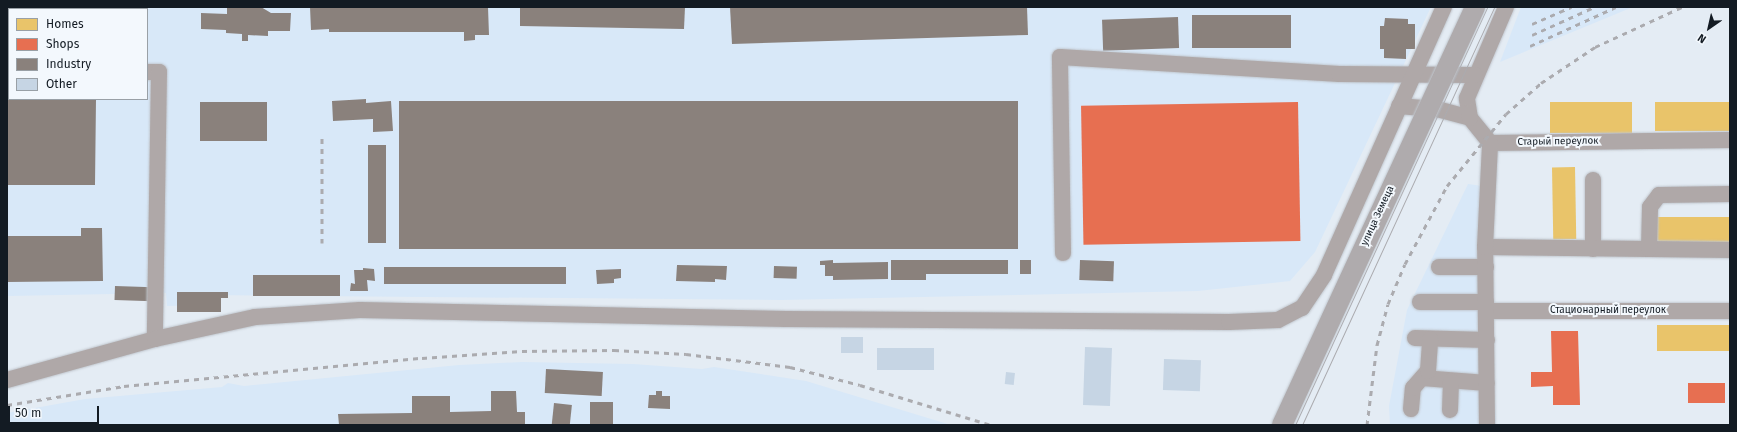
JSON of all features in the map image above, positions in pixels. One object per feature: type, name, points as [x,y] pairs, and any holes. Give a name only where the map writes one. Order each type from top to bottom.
[{"type":"main road","name":"улица Земеца","points":[[1282,425],[1475,7]]},
{"type":"street","points":[[7,380],[155,339],[255,317],[360,310],[786,318],[1221,322],[1278,320],[1302,308],[1324,275],[1444,7]]},
{"type":"street","points":[[1487,425],[1487,307],[1485,247],[1490,142],[1470,118],[1467,98],[1475,75],[1506,7]]},
{"type":"street","points":[[1062,253],[1060,57],[1412,77],[1475,75]]},
{"type":"street","points":[[148,72],[159,72],[155,339]]},
{"type":"street","points":[[1399,106],[1437,109],[1470,118]]},
{"type":"street","name":"Старый переулок","points":[[1490,142],[1730,140]]},
{"type":"street","points":[[1592,180],[1593,249]]},
{"type":"street","points":[[1649,249],[1650,208],[1659,195],[1730,194]]},
{"type":"street","points":[[1485,247],[1730,250]]},
{"type":"street","points":[[1439,267],[1486,267]]},
{"type":"street","name":"Стационарный переулок","points":[[1420,302],[1487,307],[1730,311]]},
{"type":"street","points":[[1411,409],[1413,388],[1428,371],[1422,339],[1487,340]]},
{"type":"street","points":[[1422,378],[1487,383]]},
{"type":"street","points":[[1450,410],[1451,381]]},
{"type":"shaded area","points":[[7,7],[1431,7],[1315,252],[1290,281],[1198,291],[781,300],[210,295],[211,305],[167,306],[166,293],[7,296]]},
{"type":"shaded area","points":[[1521,7],[1633,7],[1500,62]]},
{"type":"shaded area","points":[[1468,184],[1482,186],[1486,210],[1496,425],[1390,425],[1389,406],[1407,310]]},
{"type":"shaded area","points":[[522,362],[633,364],[702,369],[714,367],[806,381],[951,425],[7,425],[7,413],[85,399],[222,387],[228,383],[244,386],[459,365]]},
{"type":"building: Homes","points":[[1550,102],[1632,102],[1632,133],[1550,133]]},
{"type":"building: Homes","points":[[1655,102],[1730,102],[1730,131],[1655,131]]},
{"type":"building: Homes","points":[[1552,167],[1575,167],[1576,239],[1553,239]]},
{"type":"building: Homes","points":[[1655,217],[1730,217],[1730,244],[1655,244]]},
{"type":"building: Homes","points":[[1657,325],[1730,325],[1730,351],[1657,351]]},
{"type":"building: Shops","points":[[1298,102],[1300,241],[1083,245],[1081,106]]},
{"type":"building: Shops","points":[[1551,331],[1578,331],[1580,405],[1553,405],[1553,386],[1531,387],[1531,372],[1552,372]]},
{"type":"building: Shops","points":[[1688,383],[1725,383],[1725,403],[1688,403]]},
{"type":"building: Industry","points":[[77,7],[114,7],[114,8]]},
{"type":"building: Industry","points":[[227,7],[261,7],[271,13],[291,13],[290,31],[268,31],[268,36],[248,35],[248,41],[242,41],[242,34],[226,33],[226,30],[201,29],[201,13],[227,14]]},
{"type":"building: Industry","points":[[310,7],[488,7],[489,35],[475,35],[475,40],[464,41],[464,32],[329,32],[329,29],[311,30]]},
{"type":"building: Industry","points":[[520,7],[685,7],[684,29],[520,26]]},
{"type":"building: Industry","points":[[730,7],[1027,7],[1028,35],[732,44]]},
{"type":"building: Industry","points":[[1192,15],[1291,15],[1291,48],[1192,48]]},
{"type":"building: Industry","points":[[1178,17],[1179,48],[1103,51],[1102,20]]},
{"type":"building: Industry","points":[[1385,18],[1408,19],[1408,24],[1415,24],[1415,49],[1406,49],[1406,59],[1384,58],[1384,49],[1380,49],[1380,26],[1384,26]]},
{"type":"building: Industry","points":[[7,94],[8,100],[96,100],[95,185],[7,185]]},
{"type":"building: Industry","points":[[366,99],[366,103],[391,101],[393,131],[373,132],[373,119],[333,121],[332,101]]},
{"type":"building: Industry","points":[[399,101],[1018,101],[1018,249],[399,249]]},
{"type":"building: Industry","points":[[200,102],[267,102],[267,141],[200,141]]},
{"type":"building: Industry","points":[[368,145],[386,145],[386,243],[368,243]]},
{"type":"building: Industry","points":[[81,228],[102,228],[103,281],[7,282],[7,236],[81,236]]},
{"type":"building: Industry","points":[[833,260],[833,263],[888,262],[888,279],[833,280],[833,276],[825,276],[825,265],[820,265],[820,261]]},
{"type":"building: Industry","points":[[891,260],[1008,260],[1008,274],[926,274],[926,280],[891,280]]},
{"type":"building: Industry","points":[[1020,260],[1031,260],[1031,274],[1020,274]]},
{"type":"building: Industry","points":[[1080,260],[1114,261],[1113,281],[1079,280]]},
{"type":"building: Industry","points":[[677,265],[727,266],[726,280],[715,279],[715,282],[676,281]]},
{"type":"building: Industry","points":[[774,266],[797,267],[797,279],[774,278]]},
{"type":"building: Industry","points":[[384,267],[566,267],[566,284],[384,284]]},
{"type":"building: Industry","points":[[363,268],[374,269],[375,281],[367,280],[368,291],[350,291],[351,283],[355,284],[354,270],[363,270]]},
{"type":"building: Industry","points":[[621,269],[621,278],[614,279],[614,283],[597,284],[596,270]]},
{"type":"building: Industry","points":[[253,275],[340,275],[340,296],[253,296]]},
{"type":"building: Industry","points":[[115,286],[153,287],[152,301],[115,300]]},
{"type":"building: Industry","points":[[177,292],[228,292],[228,298],[221,298],[221,312],[177,312]]},
{"type":"building: Industry","points":[[546,369],[603,372],[602,396],[545,393]]},
{"type":"building: Industry","points":[[491,391],[516,391],[517,412],[525,412],[525,425],[339,425],[338,414],[412,413],[412,396],[450,396],[450,412],[491,411]]},
{"type":"building: Industry","points":[[656,391],[662,391],[662,396],[670,396],[670,409],[648,408],[649,395],[656,395]]},
{"type":"building: Industry","points":[[590,402],[613,402],[613,425],[590,425]]},
{"type":"building: Industry","points":[[554,403],[572,405],[570,425],[552,425]]},
{"type":"building: Other","points":[[841,337],[863,337],[863,353],[841,353]]},
{"type":"building: Other","points":[[1085,347],[1112,348],[1110,406],[1083,405]]},
{"type":"building: Other","points":[[877,348],[934,348],[934,370],[877,370]]},
{"type":"building: Other","points":[[1164,359],[1201,360],[1200,391],[1163,390]]},
{"type":"building: Other","points":[[1006,372],[1015,373],[1014,385],[1005,384]]},
{"type":"tram line","points":[[1295,425],[1487,7]]},
{"type":"tram line","points":[[1302,425],[1494,7]]},
{"type":"railway","points":[[1532,24],[1571,7]]},
{"type":"railway","points":[[1532,35],[1594,7]]},
{"type":"railway","points":[[1530,46],[1616,7]]},
{"type":"railway","points":[[1367,425],[1377,345],[1388,304],[1405,264],[1447,186],[1506,114],[1541,83],[1595,47],[1682,7]]},
{"type":"railway","points":[[322,138],[322,243]]},
{"type":"railway","points":[[7,405],[124,386],[422,358],[522,351],[614,350],[686,354],[790,367],[860,385],[991,425]]}]
